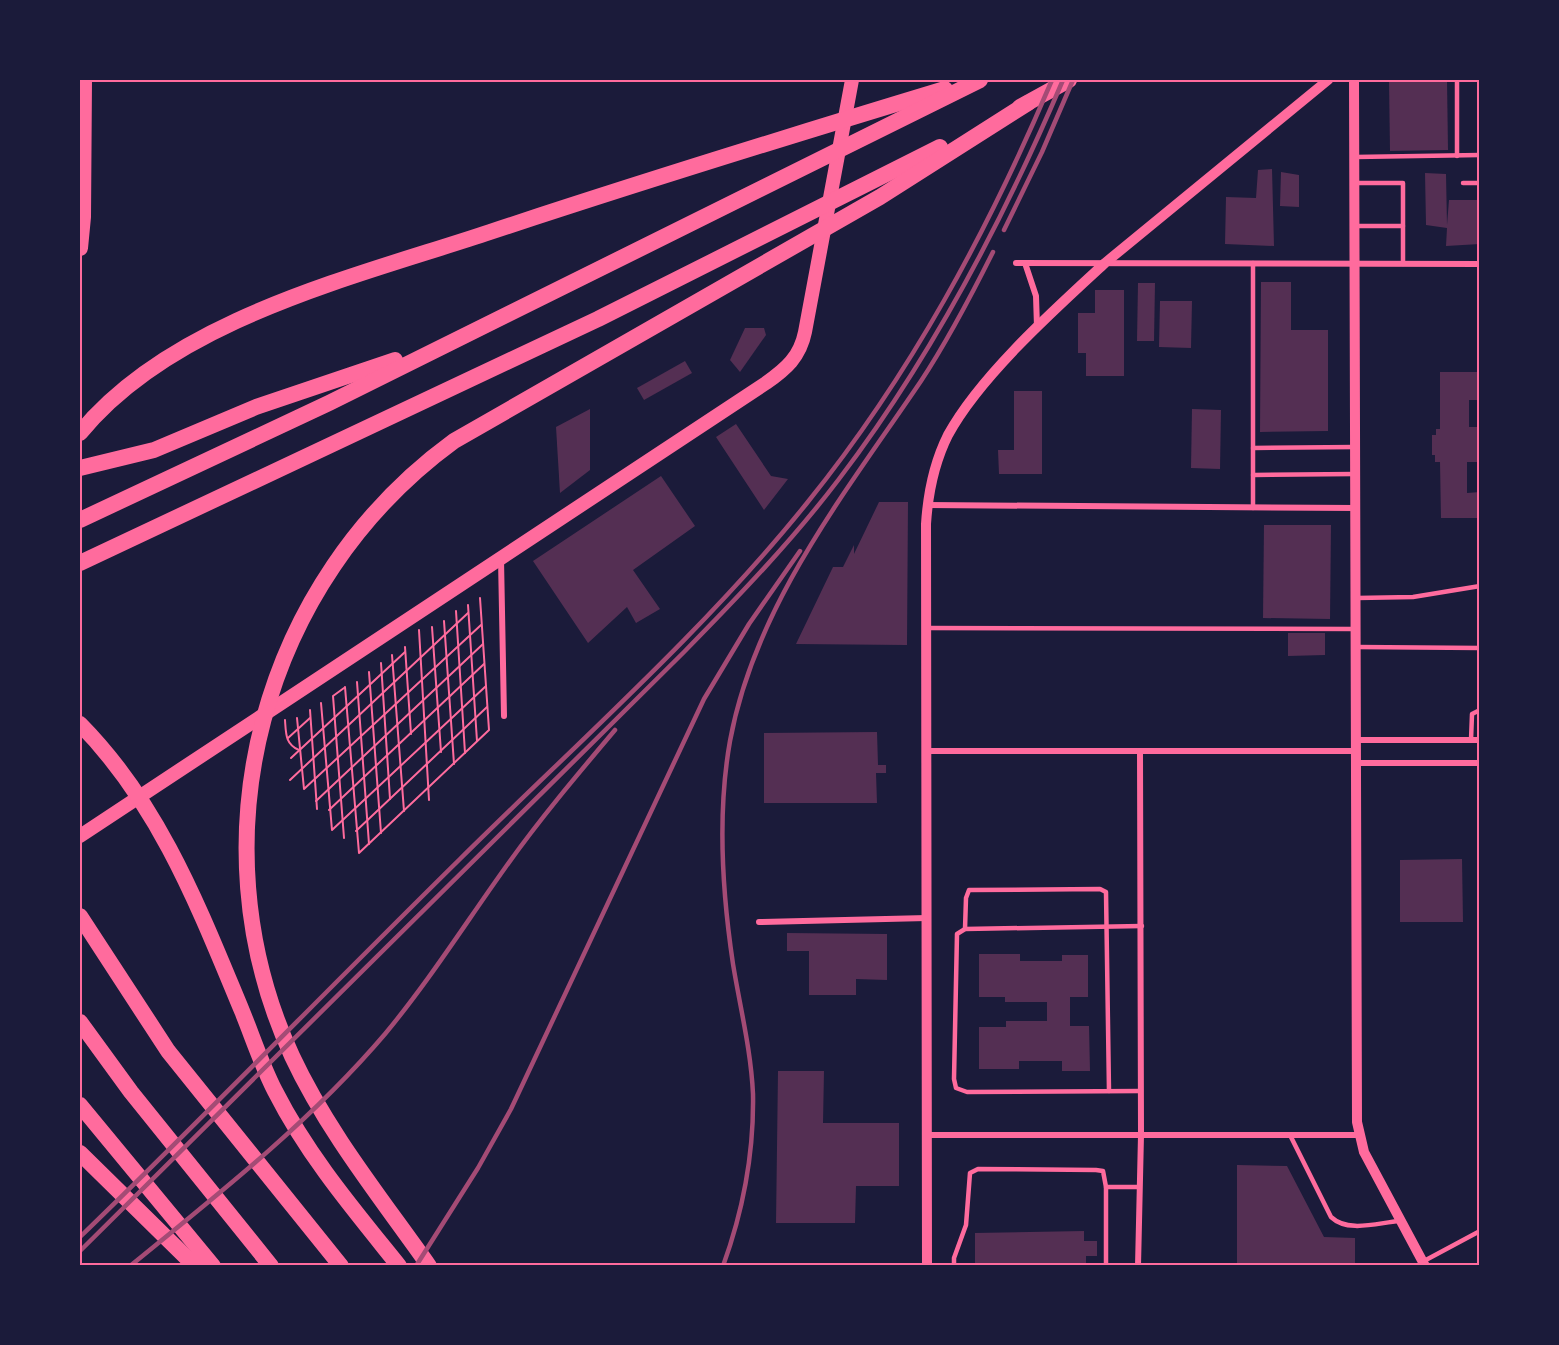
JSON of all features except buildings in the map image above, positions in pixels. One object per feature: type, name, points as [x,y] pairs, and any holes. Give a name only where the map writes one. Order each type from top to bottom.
[{"type":"highway","points":[[80,248],[83,217],[84,80]]},
{"type":"highway","points":[[80,433],[122,392],[164,360],[260,309],[677,170],[979,80]]},
{"type":"highway","points":[[80,520],[328,403],[979,80]]},
{"type":"highway","points":[[80,563],[587,324],[1028,103],[1069,80]]},
{"type":"highway","points":[[429,1266],[345,1146],[307,1086],[279,1023],[268,988],[253,920],[247,854],[249,797],[255,752],[265,710],[287,648],[314,594],[365,523],[402,482],[437,453],[483,423],[880,196],[1028,103]]},
{"type":"highway","points":[[80,468],[154,450],[256,407],[455,339]]},
{"type":"highway","points":[[80,724],[133,785],[161,830],[197,903],[275,1090],[299,1134],[325,1174],[399,1266]]},
{"type":"highway","points":[[80,916],[168,1051],[341,1266]]},
{"type":"highway","points":[[80,1022],[131,1092],[271,1266]]},
{"type":"highway","points":[[80,1105],[213,1266]]},
{"type":"highway","points":[[80,1153],[195,1266]]},
{"type":"main road","points":[[80,836],[780,373],[800,350],[852,80]]},
{"type":"street","points":[[1314,91],[1320,80]]},
{"type":"street","points":[[927,1266],[927,505],[940,453],[963,412],[1036,329],[1105,263],[1328,80]]},
{"type":"street","points":[[1354,80],[1359,1135],[1364,1152],[1424,1263]]},
{"type":"street","points":[[1016,263],[1479,264]]},
{"type":"street","points":[[1025,263],[1036,296],[1036,329]]},
{"type":"street","points":[[927,505],[1357,508]]},
{"type":"street","points":[[501,558],[504,716]]},
{"type":"street","points":[[927,751],[1140,751],[1357,746],[1479,740]]},
{"type":"street","points":[[1138,1266],[1142,926],[1140,751]]},
{"type":"street","points":[[1357,763],[1479,763]]},
{"type":"street","points":[[759,922],[927,918]]},
{"type":"street","points":[[926,1135],[1359,1135]]},
{"type":"lane","points":[[1457,80],[1457,156]]},
{"type":"lane","points":[[1355,157],[1479,155]]},
{"type":"lane","points":[[1355,183],[1403,183],[1403,264]]},
{"type":"lane","points":[[1463,183],[1479,183]]},
{"type":"lane","points":[[1356,226],[1403,226]]},
{"type":"lane","points":[[1253,263],[1253,508]]},
{"type":"lane","points":[[1253,448],[1357,447]]},
{"type":"lane","points":[[1253,475],[1357,474]]},
{"type":"lane","points":[[1357,598],[1413,597],[1479,586]]},
{"type":"lane","points":[[926,628],[1357,629]]},
{"type":"lane","points":[[1357,647],[1479,648]]},
{"type":"lane","points":[[1471,740],[1472,714],[1479,710]]},
{"type":"lane","points":[[965,929],[966,898],[969,890],[1100,890],[1106,892],[1109,927],[1109,1091]]},
{"type":"lane","points":[[1141,1091],[967,1092],[957,1088],[954,1078],[957,934],[965,929],[1142,926]]},
{"type":"lane","points":[[1290,1135],[1331,1217],[1339,1224],[1353,1226],[1401,1221]]},
{"type":"lane","points":[[954,1266],[954,1258],[966,1225],[970,1173],[978,1169],[1103,1171],[1106,1187],[1106,1266]]},
{"type":"lane","points":[[1106,1187],[1139,1187]]},
{"type":"lane","points":[[1424,1263],[1479,1231]]},
{"type":"path","points":[[344,838],[333,696],[345,687],[357,852],[381,833],[489,730],[480,598]]},
{"type":"path","points":[[468,605],[477,741]]},
{"type":"path","points":[[456,611],[465,753]]},
{"type":"path","points":[[290,780],[468,613]]},
{"type":"path","points":[[444,621],[454,764]]},
{"type":"path","points":[[297,718],[304,789],[482,625]]},
{"type":"path","points":[[432,627],[441,752]]},
{"type":"path","points":[[419,630],[429,800]]},
{"type":"path","points":[[316,801],[483,644]]},
{"type":"path","points":[[405,647],[411,734]]},
{"type":"path","points":[[291,758],[405,652]]},
{"type":"path","points":[[392,655],[404,811]]},
{"type":"path","points":[[381,663],[390,799]]},
{"type":"path","points":[[329,810],[484,664]]},
{"type":"path","points":[[369,672],[381,833]]},
{"type":"path","points":[[357,682],[369,844]]},
{"type":"path","points":[[321,703],[332,830],[486,686]]},
{"type":"path","points":[[356,831],[487,707]]},
{"type":"path","points":[[310,710],[317,809]]},
{"type":"path","points":[[287,739],[310,718]]},
{"type":"path","points":[[285,720],[287,739],[292,747],[300,750]]},
{"type":"railway","points":[[80,1237],[460,859],[639,686],[768,550],[845,454],[913,352],[974,246],[1052,80]]},
{"type":"railway","points":[[80,1251],[684,652],[803,524],[873,433],[935,336],[1016,185],[1063,80]]},
{"type":"railway","points":[[1004,230],[1042,152],[1073,80]]},
{"type":"railway","points":[[723,1266],[742,1202],[753,1116],[750,1061],[729,936],[722,852],[726,769],[742,691],[760,643],[807,552],[834,508],[931,365],[959,318],[993,252]]},
{"type":"railway","points":[[416,1266],[478,1168],[511,1109],[704,699],[749,624],[800,551]]},
{"type":"railway","points":[[130,1266],[197,1212],[295,1127],[385,1034],[417,994],[531,833],[615,730]]}]
